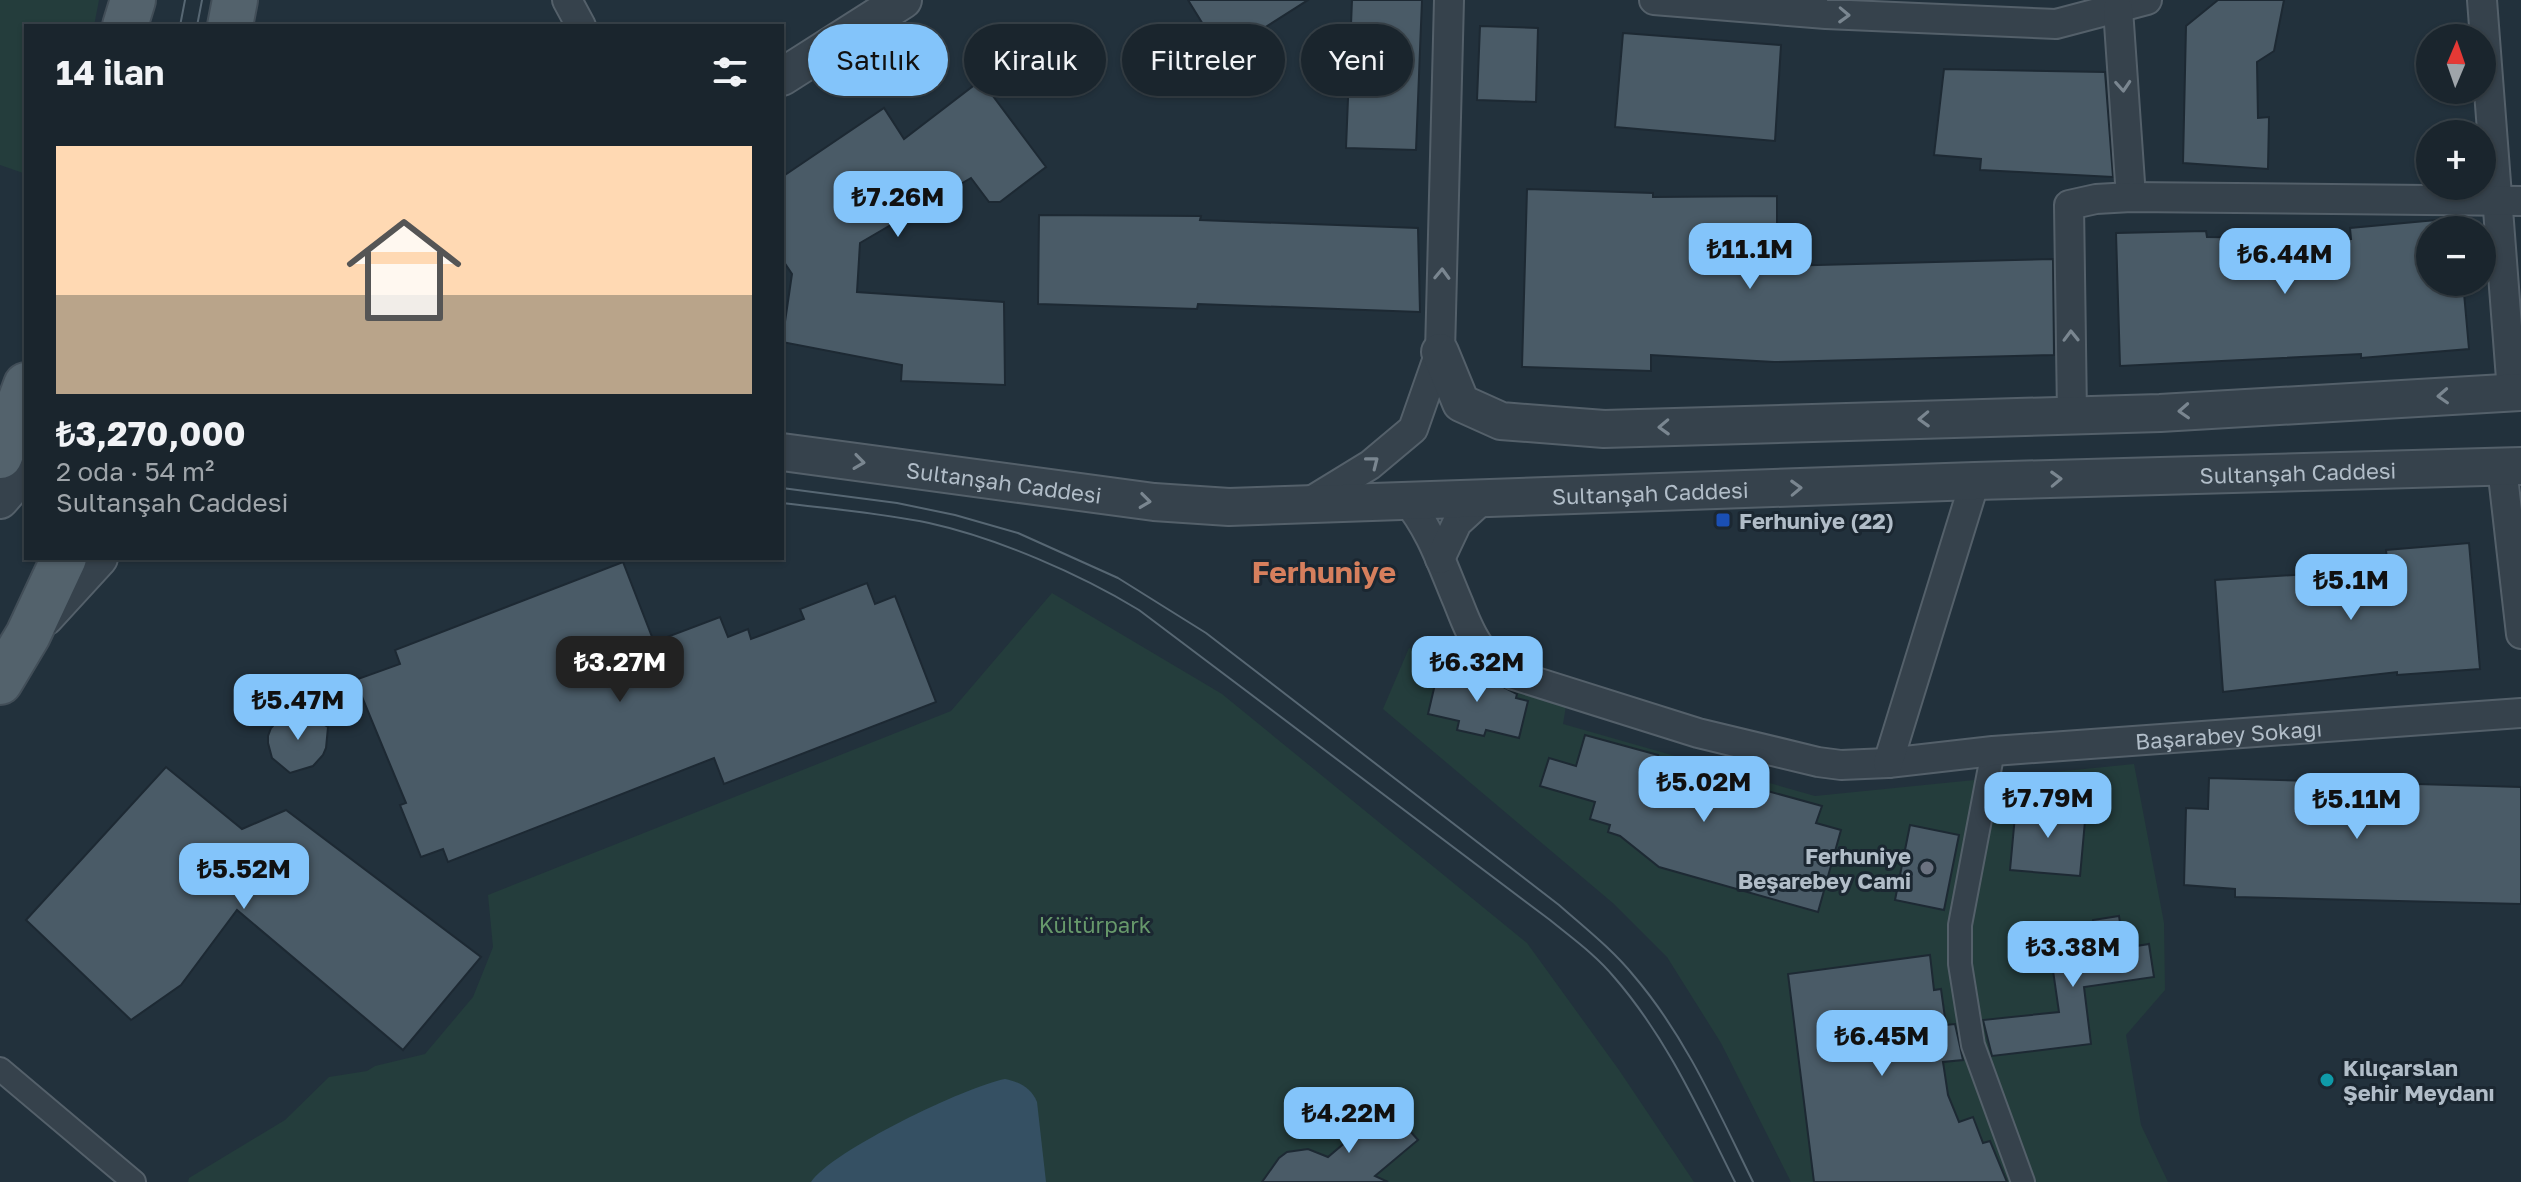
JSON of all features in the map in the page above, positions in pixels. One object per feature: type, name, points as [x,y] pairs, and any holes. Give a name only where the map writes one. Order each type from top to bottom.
[{"type":"main road","points":[[126,24],[133,0]]},
{"type":"main road","points":[[230,24],[235,0]]},
{"type":"main road","points":[[0,456],[24,390]]},
{"type":"main road","points":[[0,682],[28,635],[63,560]]},
{"type":"street","points":[[137,24],[141,0]]},
{"type":"street","points":[[567,0],[580,24]]},
{"type":"street","points":[[784,76],[903,0]]},
{"type":"street","points":[[1308,503],[1370,465],[1413,429],[1440,352],[1449,0]]},
{"type":"street","points":[[1654,0],[1826,14],[2056,24],[2147,0]]},
{"type":"street","points":[[1440,352],[1461,403],[1501,421],[1604,429],[2160,413],[2517,392],[2510,201],[2482,0]]},
{"type":"street","points":[[2118,9],[2131,197]]},
{"type":"street","points":[[2072,414],[2069,205],[2096,199],[2131,197],[2510,201]]},
{"type":"street","name":"Sultanşah Caddesi","points":[[784,452],[1154,502],[1229,507],[2512,466]]},
{"type":"street","points":[[2512,466],[2521,634]]},
{"type":"street","points":[[0,500],[24,472]]},
{"type":"street","points":[[1888,763],[1975,481]]},
{"type":"street","name":"Başarabey Sokağı","points":[[1406,500],[1418,514],[1469,630],[1480,648],[1514,675],[1698,733],[1818,762],[1851,765],[1888,763],[1993,751],[2521,713]]},
{"type":"street","points":[[1440,559],[1457,523],[1482,500]]},
{"type":"street","points":[[28,635],[97,560]]},
{"type":"street","points":[[1993,751],[1960,925],[1960,964],[1973,1045],[2023,1182]]},
{"type":"street","points":[[0,1069],[134,1182]]},
{"type":"green space","points":[[0,0],[99,0],[94,24],[24,24],[24,173],[0,165]]},
{"type":"green space","name":"Kültürpark","points":[[1052,593],[1222,694],[1527,943],[1619,1070],[1694,1182],[188,1182],[189,1178],[285,1120],[329,1077],[367,1071],[375,1066],[425,1054],[473,997],[493,947],[488,895],[951,711]]},
{"type":"green space","points":[[1409,648],[1567,700],[1563,724],[1815,796],[2134,764],[2164,923],[2165,990],[2126,1035],[2141,1125],[2168,1182],[1791,1182],[1721,1043],[1667,957],[1614,904],[1383,709]]},
{"type":"water","points":[[1005,1079],[1024,1086],[1037,1102],[1046,1182],[811,1182],[844,1154],[901,1122],[961,1094]]},
{"type":"building","points":[[1188,0],[1308,0],[1270,24],[1203,24]]},
{"type":"building","points":[[1352,0],[1422,0],[1416,150],[1346,148],[1348,96],[1413,96],[1413,24],[1351,24]]},
{"type":"building","points":[[2218,0],[2284,0],[2274,51],[2257,62],[2258,118],[2269,117],[2268,169],[2183,163],[2186,26]]},
{"type":"building","points":[[1480,26],[1538,28],[1536,102],[1477,100]]},
{"type":"building","points":[[1623,33],[1781,45],[1775,141],[1615,127]]},
{"type":"building","points":[[1944,69],[2105,72],[2113,177],[1980,170],[1981,159],[1934,155]]},
{"type":"building","points":[[964,93],[964,96],[993,96],[1046,167],[1000,202],[989,202],[971,178],[860,243],[857,292],[1004,302],[1005,385],[901,381],[902,365],[784,342],[792,274],[784,262],[784,176],[884,108],[904,139]]},
{"type":"building","points":[[1527,189],[1653,193],[1653,197],[1777,196],[1777,266],[2053,259],[2054,355],[1774,362],[1651,355],[1651,371],[1522,367]]},
{"type":"building","points":[[1039,215],[1201,216],[1200,220],[1418,228],[1420,312],[1198,304],[1197,309],[1038,304]]},
{"type":"building","points":[[2416,222],[2416,296],[2464,296],[2469,349],[2361,358],[2361,354],[2120,366],[2116,233],[2206,231],[2207,237],[2351,239],[2350,228]]},
{"type":"building","points":[[2469,543],[2480,669],[2397,675],[2397,672],[2223,692],[2215,580],[2388,569],[2386,550]]},
{"type":"building","points":[[623,562],[654,642],[720,617],[728,637],[748,629],[751,639],[804,619],[800,609],[867,583],[875,604],[895,596],[936,702],[724,784],[714,758],[448,862],[443,849],[421,857],[400,805],[406,803],[355,680],[400,664],[395,650]]},
{"type":"building","points":[[1439,667],[1490,680],[1517,694],[1516,698],[1528,701],[1519,738],[1486,730],[1484,736],[1457,730],[1459,721],[1428,714]]},
{"type":"building","points":[[303,713],[328,727],[326,748],[313,766],[290,773],[272,758],[268,736],[281,717]]},
{"type":"building","points":[[1585,735],[1658,755],[1654,771],[1739,795],[1742,784],[1822,806],[1816,823],[1841,830],[1818,912],[1659,867],[1620,836],[1608,832],[1610,825],[1590,819],[1595,802],[1540,786],[1549,758],[1576,766]]},
{"type":"building","points":[[166,767],[242,829],[286,810],[481,957],[403,1050],[237,910],[181,985],[131,1020],[26,920]]},
{"type":"building","points":[[2209,778],[2521,787],[2521,904],[2235,897],[2235,889],[2184,885],[2186,808],[2208,809]]},
{"type":"building","points":[[2016,805],[2086,810],[2080,876],[2010,870]]},
{"type":"building","name":"Ferhuniye Beşarebey Cami","points":[[1910,825],[1959,835],[1944,910],[1895,900]]},
{"type":"building","points":[[2119,916],[2124,948],[2149,944],[2154,977],[2084,987],[2091,1044],[1992,1056],[1983,1020],[2059,1012],[2048,936],[2093,930],[2093,920]]},
{"type":"building","points":[[1930,955],[1934,990],[1941,989],[1946,1025],[1955,1024],[1963,1060],[1943,1062],[1948,1095],[1959,1122],[1973,1117],[1983,1143],[1990,1141],[2007,1182],[1814,1182],[1788,974]]},
{"type":"building","points":[[1388,1106],[1418,1140],[1375,1176],[1388,1182],[1262,1182],[1287,1152],[1308,1149],[1328,1157]]},
{"type":"tram line","points":[[180,24],[185,0]]},
{"type":"tram line","points":[[197,24],[202,0]]},
{"type":"tram line","points":[[784,488],[897,503],[1018,533],[1118,578],[1206,633],[1559,905],[1617,957],[1670,1024],[1714,1102],[1753,1182]]},
{"type":"tram line","points":[[784,503],[893,516],[982,538],[1091,583],[1139,610],[1600,961],[1633,1000],[1666,1050],[1735,1182]]},
{"type":"place","name":"Ferhuniye (22)","points":[[1723,520]]},
{"type":"place","name":"Ferhuniye Beşarebey Cami","points":[[1927,868]]},
{"type":"place","name":"Kılıçarslan Şehir Meydanı","points":[[2327,1080]]},
{"type":"district","name":"Ferhuniye","points":[[1324,572]]}]
